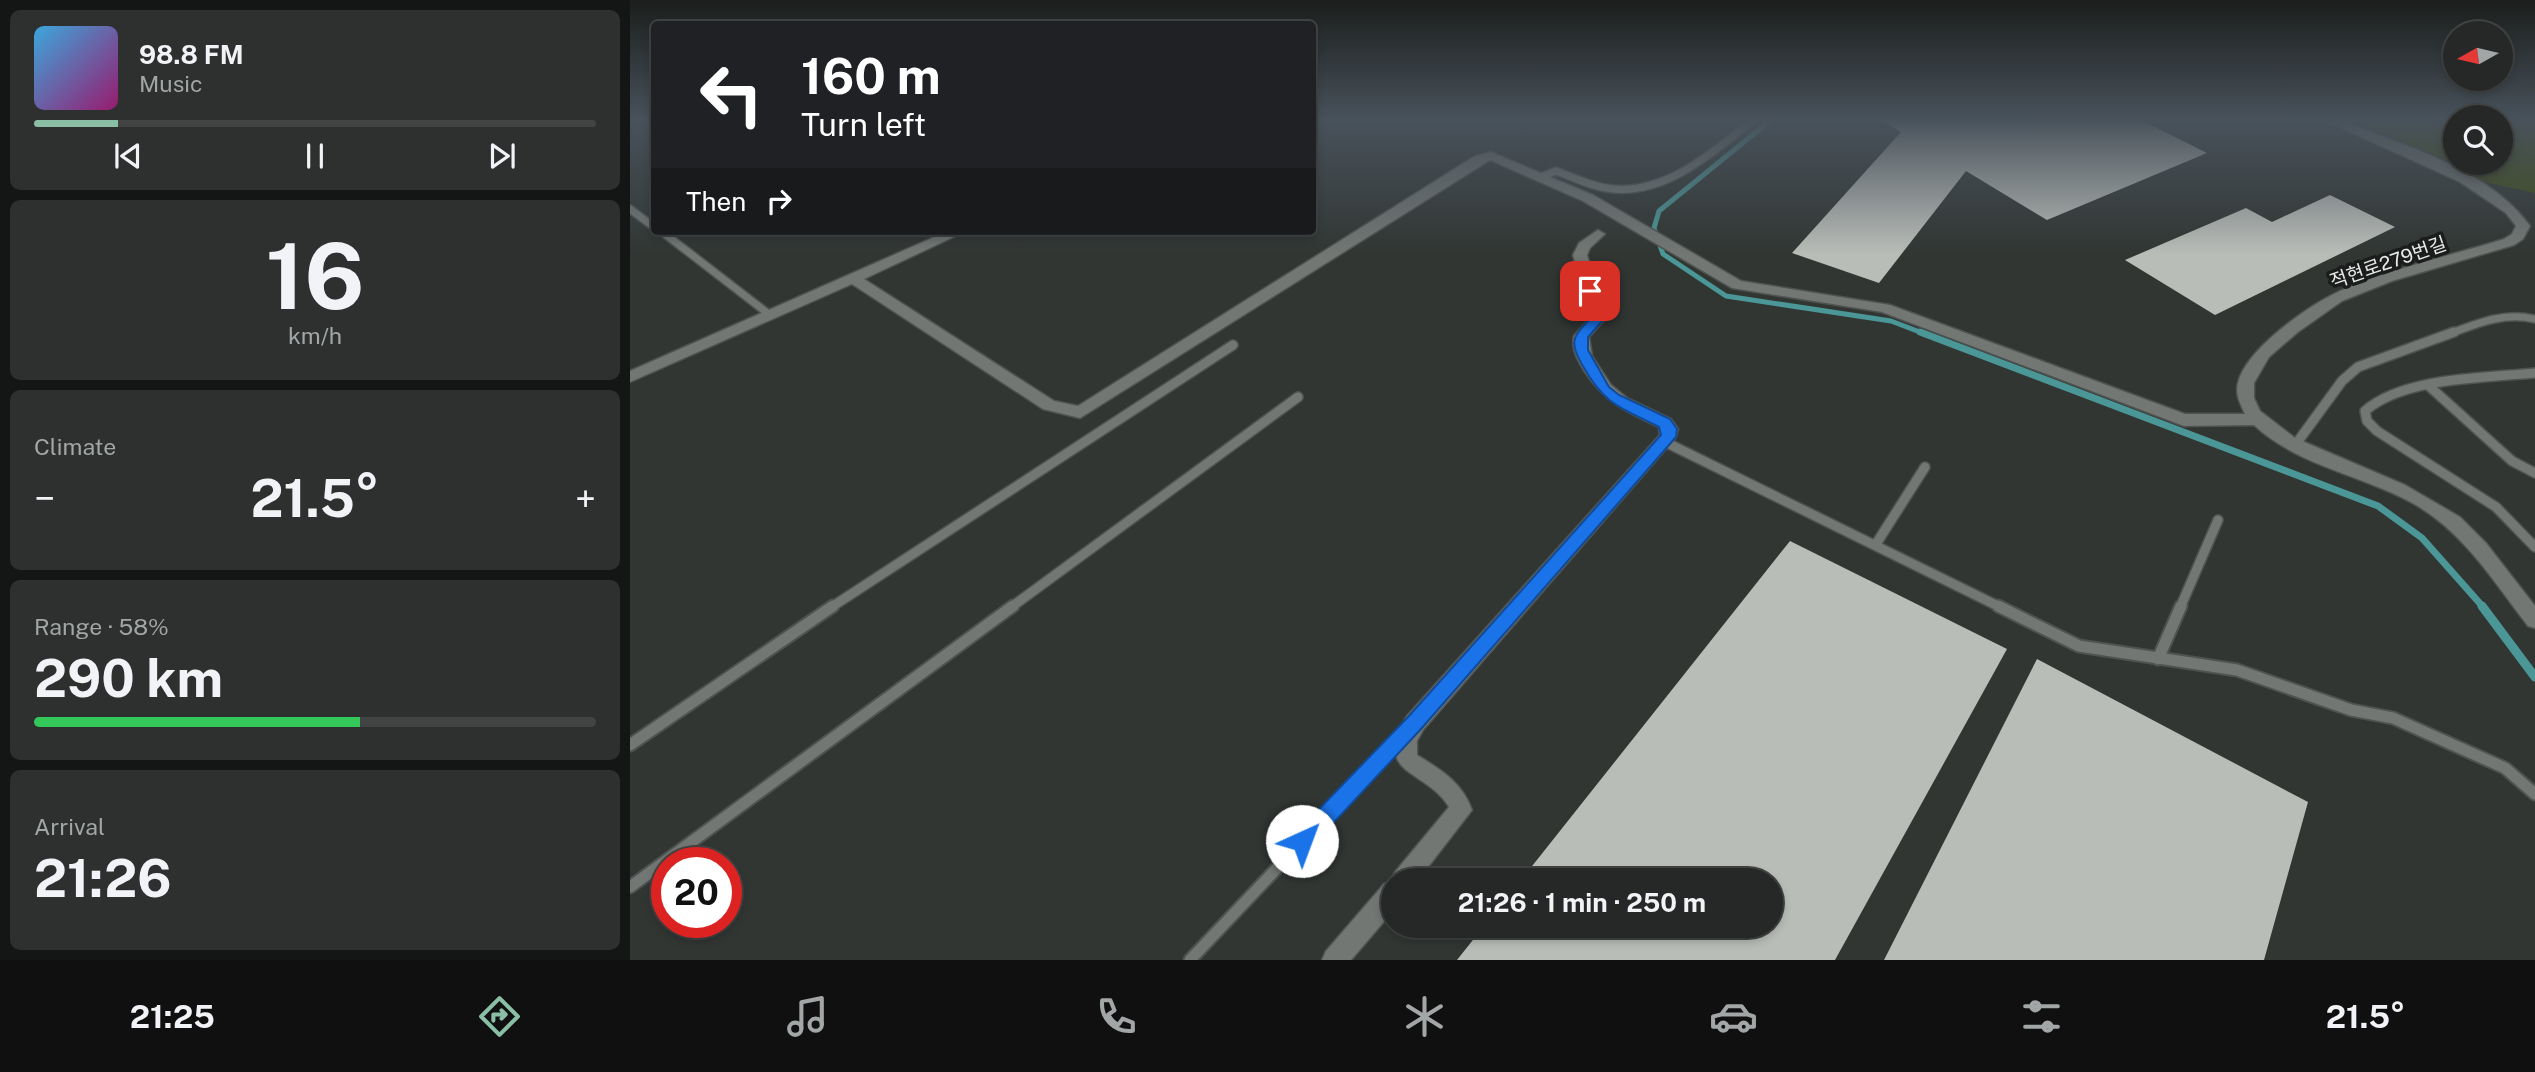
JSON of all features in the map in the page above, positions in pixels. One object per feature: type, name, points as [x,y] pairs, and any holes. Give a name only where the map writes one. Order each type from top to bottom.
[{"type":"street","points":[[855,279],[1049,405],[1080,412],[1470,165]]},
{"type":"street","points":[[1515,165],[1606,208],[1737,285],[1869,305],[1905,314],[2165,415],[2199,422],[2259,419]]},
{"type":"street","name":"적현로279번길","points":[[2431,165],[2486,189],[2510,207],[2523,226],[2518,236],[2510,242],[2350,292],[2283,334],[2259,354],[2248,374],[2244,392],[2250,410],[2268,429],[2413,495],[2444,513],[2463,532],[2535,620]]},
{"type":"street","points":[[1413,868],[1461,810],[1459,801],[1452,793],[1408,761],[1404,752],[1405,741],[1415,723],[1663,441],[1670,429],[1665,423],[1614,398],[1604,390],[1581,350],[1581,336],[1599,318],[1580,255],[1584,246],[1598,234]]},
{"type":"street","points":[[630,377],[949,235]]},
{"type":"street","points":[[1335,960],[1381,906]]},
{"type":"lane","points":[[1541,177],[1556,171],[1590,185],[1621,188],[1664,181],[1694,165]]},
{"type":"lane","points":[[630,209],[651,225]]},
{"type":"lane","points":[[666,235],[771,315]]},
{"type":"lane","points":[[2296,444],[2342,381],[2358,367],[2490,319],[2518,316],[2535,319]]},
{"type":"lane","points":[[630,745],[924,544],[1233,345]]},
{"type":"lane","points":[[2534,374],[2399,391],[2370,403],[2365,411],[2367,421],[2377,431],[2496,507],[2535,547]]},
{"type":"lane","points":[[2429,386],[2512,461],[2535,473]]},
{"type":"lane","points":[[630,887],[1298,397]]},
{"type":"lane","points":[[1663,441],[2079,646],[2237,670],[2351,710],[2393,718],[2505,768],[2535,794]]},
{"type":"lane","points":[[1876,544],[1925,467]]},
{"type":"lane","points":[[2158,659],[2218,520]]},
{"type":"lane","points":[[1190,960],[1415,723]]},
{"type":"green space","points":[[2513,165],[2535,165],[2535,193],[2485,182],[2473,175],[2513,175]]},
{"type":"building","points":[[1871,165],[2179,165],[2047,220],[1966,171],[1879,283],[1792,253]]},
{"type":"building","points":[[2330,195],[2395,227],[2215,315],[2125,260],[2246,208],[2272,222]]},
{"type":"building","points":[[1790,541],[2007,649],[1835,960],[1457,960],[1474,938],[1783,938],[1783,868],[1531,868]]},
{"type":"building","points":[[2037,659],[2308,802],[2264,960],[1884,960]]},
{"type":"waterway","points":[[1716,165],[1659,211],[1654,228],[1663,254],[1726,296],[1891,321],[1925,334]]},
{"type":"waterway","points":[[1920,332],[2378,506],[2422,538],[2484,608]]},
{"type":"waterway","points":[[2482,606],[2535,677]]},
{"type":"route","points":[[1302,841],[1415,723],[1668,437],[1670,429],[1665,423],[1614,398],[1604,390],[1581,350],[1581,336],[1599,318],[1590,291]]}]
